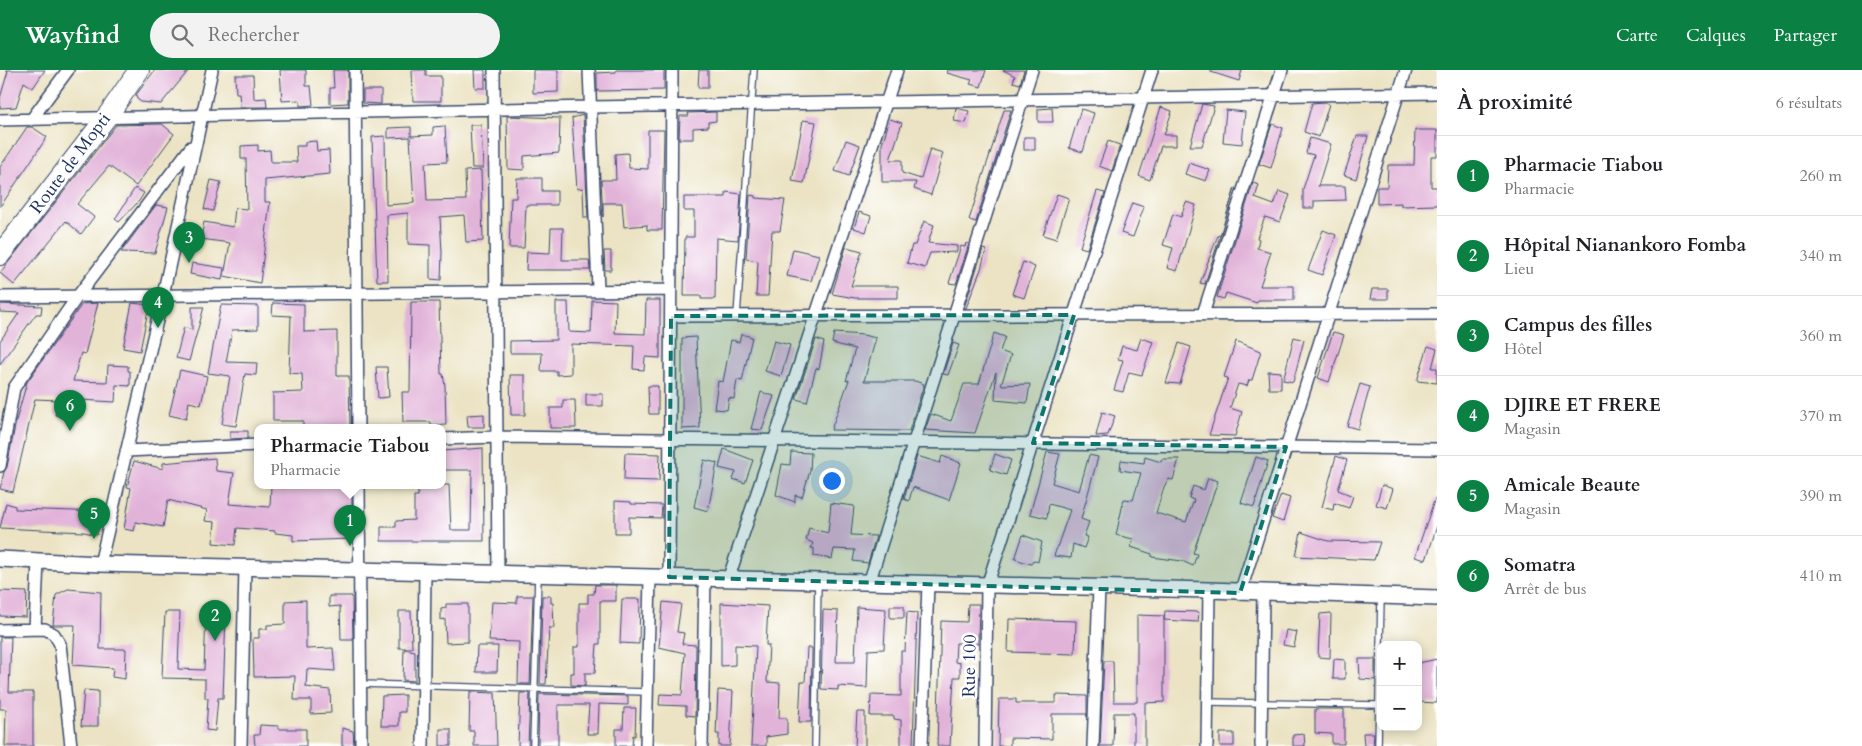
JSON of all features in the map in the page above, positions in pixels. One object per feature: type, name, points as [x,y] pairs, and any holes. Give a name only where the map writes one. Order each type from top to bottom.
[{"type":"highway","name":"Route de Mopti","points":[[0,256],[106,118],[139,70]]},
{"type":"street","points":[[100,564],[163,295],[200,116],[212,70]]},
{"type":"street","points":[[355,70],[358,424]]},
{"type":"street","points":[[494,70],[498,573]]},
{"type":"street","points":[[589,70],[598,289]]},
{"type":"street","points":[[669,577],[672,70]]},
{"type":"street","points":[[728,580],[897,70]]},
{"type":"street","points":[[869,584],[1032,70]]},
{"type":"street","name":"Rue 100","points":[[985,746],[987,586],[1152,70]]},
{"type":"street","points":[[1202,314],[1282,70]]},
{"type":"street","points":[[1240,593],[1406,70]]},
{"type":"street","points":[[31,120],[67,71]]},
{"type":"street","points":[[0,120],[1274,94],[1437,93]]},
{"type":"street","points":[[0,466],[14,388],[77,297],[194,144]]},
{"type":"street","points":[[0,297],[598,289],[671,290]]},
{"type":"street","points":[[670,316],[1437,314]]},
{"type":"street","points":[[446,439],[497,437],[1437,449]]},
{"type":"street","points":[[126,451],[254,445]]},
{"type":"street","points":[[358,489],[361,746]]},
{"type":"street","points":[[0,559],[100,564],[669,577],[869,584],[1209,590],[1240,593],[1263,592],[1437,598]]},
{"type":"street","points":[[35,630],[38,561]]},
{"type":"street","points":[[241,746],[245,567]]},
{"type":"street","points":[[423,746],[425,571]]},
{"type":"street","points":[[646,746],[650,577]]},
{"type":"street","points":[[702,746],[705,578]]},
{"type":"street","points":[[922,746],[928,584]]},
{"type":"street","points":[[1093,746],[1099,588]]},
{"type":"street","points":[[1207,746],[1209,590]]},
{"type":"street","points":[[1261,746],[1263,592]]},
{"type":"street","points":[[0,630],[35,630],[45,628],[54,634],[60,644],[71,746]]},
{"type":"lane","points":[[737,316],[754,70]]},
{"type":"lane","points":[[533,746],[538,574]]},
{"type":"lane","points":[[815,746],[818,581]]},
{"type":"lane","points":[[1379,686],[1381,596]]},
{"type":"lane","points":[[360,684],[647,692]]},
{"type":"lane","points":[[1208,702],[1377,705]]},
{"type":"lane","points":[[1378,731],[1378,746]]},
{"type":"highlighted area","points":[[1074,315],[1033,443],[1286,447],[1240,593],[669,577],[671,316]]},
{"type":"building","points":[[6,70],[45,70],[33,88],[24,82],[16,107],[0,108],[0,98],[8,71]]},
{"type":"building","points":[[155,70],[189,70],[161,104],[141,102],[137,99],[136,95]]},
{"type":"building","points":[[280,70],[306,70],[306,86],[311,86],[313,105],[300,106],[300,100],[282,101]]},
{"type":"building","points":[[333,70],[348,70],[348,103],[330,104],[330,88],[334,88]]},
{"type":"building","points":[[412,70],[426,70],[426,76],[441,76],[441,101],[413,101]]},
{"type":"building","points":[[474,70],[485,70],[485,88],[475,88]]},
{"type":"building","points":[[533,70],[558,70],[558,92],[533,93]]},
{"type":"building","points":[[616,70],[664,70],[664,90],[597,91],[597,73],[616,72]]},
{"type":"building","points":[[699,70],[708,70],[708,88],[698,88]]},
{"type":"building","points":[[948,70],[986,70],[981,87],[970,84],[972,80],[947,73]]},
{"type":"building","points":[[1003,70],[1024,70],[1020,84],[1013,82],[1015,76]]},
{"type":"building","points":[[1211,70],[1242,70],[1239,81],[1211,72]]},
{"type":"building","points":[[235,75],[253,75],[254,99],[266,98],[267,107],[240,107],[239,93],[236,93]]},
{"type":"building","points":[[363,90],[381,90],[381,104],[363,103]]},
{"type":"building","points":[[1324,102],[1329,104],[1319,137],[1304,132],[1312,103]]},
{"type":"building","points":[[1202,104],[1214,106],[1202,146],[1190,146]]},
{"type":"building","points":[[1161,107],[1172,111],[1164,135],[1176,135],[1176,146],[1161,146],[1150,180],[1139,176]]},
{"type":"building","points":[[956,108],[969,111],[966,123],[954,121]]},
{"type":"building","points":[[1052,108],[1053,122],[1038,122],[1038,109]]},
{"type":"building","points":[[1081,109],[1094,113],[1083,152],[1069,148]]},
{"type":"building","points":[[1004,110],[1011,110],[976,222],[969,220]]},
{"type":"building","points":[[1226,110],[1245,112],[1242,144],[1223,142]]},
{"type":"building","points":[[716,112],[716,121],[708,122],[708,127],[693,128],[693,139],[679,139],[680,116],[689,116],[688,113]]},
{"type":"building","points":[[583,115],[588,218],[584,218],[583,188],[577,189],[572,118]]},
{"type":"building","points":[[507,116],[560,118],[559,153],[524,156],[524,170],[508,169]]},
{"type":"building","points":[[890,119],[902,123],[890,160],[902,160],[902,173],[921,179],[930,149],[943,153],[931,195],[914,189],[916,182],[882,182],[882,144]]},
{"type":"building","points":[[803,120],[816,122],[804,183],[792,181]]},
{"type":"building","points":[[162,124],[174,134],[136,186],[109,166],[77,204],[94,217],[81,234],[66,221],[14,285],[0,273],[116,125]]},
{"type":"building","points":[[1272,124],[1283,128],[1271,168],[1259,164]]},
{"type":"building","points":[[470,125],[481,125],[483,168],[472,168]]},
{"type":"building","points":[[445,126],[447,162],[425,163],[427,201],[466,200],[465,171],[481,170],[483,241],[466,242],[464,215],[440,217],[441,280],[430,279],[430,245],[408,244],[408,213],[387,215],[388,281],[377,281],[372,137],[385,136],[386,205],[414,203],[410,137],[388,138],[388,128],[411,127],[411,136],[433,135],[433,127]]},
{"type":"building","points":[[27,127],[32,127],[47,137],[0,207],[0,167]]},
{"type":"building","points":[[648,130],[664,130],[662,230],[647,230],[647,225],[624,227],[622,203],[603,203],[603,217],[601,180],[616,180],[615,154],[628,153],[629,168],[648,169]]},
{"type":"building","points":[[1415,130],[1437,130],[1437,156],[1431,156],[1431,187],[1437,187],[1437,205],[1401,206],[1401,203],[1377,204],[1377,187],[1387,187],[1388,165],[1414,165]]},
{"type":"building","points":[[1357,136],[1368,136],[1356,179],[1344,175]]},
{"type":"building","points":[[1024,137],[1035,137],[1035,150],[1024,150]]},
{"type":"building","points":[[1310,138],[1331,144],[1318,186],[1345,186],[1346,200],[1314,201],[1314,208],[1303,208],[1303,189],[1314,155],[1306,153]]},
{"type":"building","points":[[846,140],[860,145],[849,176],[835,171]]},
{"type":"building","points":[[316,141],[317,151],[329,150],[330,174],[265,180],[265,202],[270,202],[260,283],[224,276],[230,243],[201,239],[204,222],[233,227],[235,208],[247,209],[246,159],[241,159],[241,146],[258,145],[258,151],[270,150],[271,162],[297,162],[296,146],[305,146],[305,142]]},
{"type":"building","points":[[1108,141],[1120,145],[1112,171],[1099,166]]},
{"type":"building","points":[[1189,163],[1210,170],[1206,181],[1185,174]]},
{"type":"building","points":[[517,178],[542,178],[542,191],[557,191],[557,205],[526,205],[524,248],[509,248],[511,198],[516,198]]},
{"type":"building","points":[[211,180],[221,182],[213,211],[204,209]]},
{"type":"building","points":[[1253,183],[1259,185],[1255,198],[1274,205],[1279,191],[1290,195],[1280,222],[1265,217],[1257,238],[1259,239],[1257,248],[1271,252],[1260,286],[1294,286],[1294,300],[1258,300],[1257,303],[1226,293],[1224,299],[1217,297]]},
{"type":"building","points":[[135,188],[144,193],[119,222],[115,219]]},
{"type":"building","points":[[1097,191],[1105,193],[1087,249],[1080,247]]},
{"type":"building","points":[[726,192],[741,194],[738,240],[716,238],[715,299],[701,299],[701,296],[684,296],[685,237],[694,237],[694,211],[684,211],[684,197],[726,197]]},
{"type":"building","points":[[1057,194],[1069,198],[1056,239],[1043,235]]},
{"type":"building","points":[[750,195],[755,196],[755,198],[785,200],[780,231],[772,231],[768,296],[756,296],[758,261],[746,259]]},
{"type":"building","points":[[1186,202],[1196,205],[1177,271],[1167,268],[1173,248],[1163,245],[1173,214],[1181,217]]},
{"type":"building","points":[[1132,203],[1144,207],[1133,237],[1121,233]]},
{"type":"building","points":[[156,205],[168,207],[155,253],[121,252]]},
{"type":"building","points":[[859,212],[871,216],[866,232],[854,228]]},
{"type":"building","points":[[924,221],[934,225],[928,243],[957,246],[957,252],[930,253],[925,268],[907,263],[912,245],[915,245]]},
{"type":"building","points":[[551,228],[563,228],[562,260],[589,260],[590,270],[526,270],[527,252],[550,253]]},
{"type":"building","points":[[1323,230],[1336,235],[1322,275],[1308,270]]},
{"type":"building","points":[[1218,235],[1220,236],[1205,284],[1200,283]]},
{"type":"building","points":[[966,243],[969,244],[956,284],[949,283],[961,246],[965,247]]},
{"type":"building","points":[[846,247],[862,251],[851,286],[898,286],[898,298],[855,298],[832,294]]},
{"type":"building","points":[[793,249],[819,255],[811,281],[787,276]]},
{"type":"building","points":[[983,249],[986,250],[981,269],[966,308],[964,308]]},
{"type":"building","points":[[604,251],[611,251],[611,270],[605,270]]},
{"type":"building","points":[[1023,262],[1035,267],[1024,298],[1012,294]]},
{"type":"building","points":[[192,263],[224,268],[222,280],[190,274]]},
{"type":"building","points":[[1372,289],[1388,289],[1388,299],[1370,299]]},
{"type":"building","points":[[592,300],[616,301],[615,333],[645,334],[646,300],[660,300],[660,358],[645,357],[644,370],[633,369],[634,346],[571,344],[571,374],[557,375],[557,371],[541,371],[542,353],[510,353],[510,341],[556,340],[556,302],[568,302],[569,332],[591,333]]},
{"type":"building","points":[[411,302],[439,302],[441,374],[443,374],[445,386],[446,424],[403,422],[402,392],[410,392]]},
{"type":"building","points":[[98,303],[85,354],[81,353],[73,381],[107,382],[108,365],[128,366],[130,386],[116,385],[115,402],[81,400],[76,420],[55,415],[59,400],[35,399],[13,492],[0,489],[27,382],[82,304]]},
{"type":"building","points":[[132,303],[149,305],[140,351],[123,348]]},
{"type":"building","points":[[273,303],[304,304],[304,332],[337,331],[337,376],[349,376],[350,424],[303,424],[303,421],[273,421],[273,393],[303,392],[302,374],[289,373],[291,316],[272,315]]},
{"type":"building","points":[[0,304],[42,306],[41,314],[36,314],[0,364],[0,341],[19,313],[0,312]]},
{"type":"building","points":[[221,305],[258,306],[258,329],[232,330],[226,362],[257,363],[256,375],[245,374],[236,426],[222,424],[230,376],[208,373]]},
{"type":"building","points":[[192,307],[204,307],[189,361],[176,358],[184,327],[192,330]]},
{"type":"building","points":[[1333,332],[1344,335],[1329,382],[1318,378]]},
{"type":"building","points":[[834,333],[876,338],[864,381],[915,381],[924,384],[909,431],[831,430],[849,380],[846,381],[855,349],[832,343]]},
{"type":"building","points":[[994,333],[1005,337],[1000,351],[1011,355],[1001,385],[1030,384],[1027,403],[995,400],[996,372],[975,433],[925,430],[931,414],[951,421],[964,384],[979,384]]},
{"type":"building","points":[[741,334],[752,337],[742,381],[737,380],[734,399],[729,398],[727,410],[714,409],[718,381],[723,382],[731,340],[739,342]]},
{"type":"building","points":[[696,337],[700,428],[682,429],[682,338]]},
{"type":"building","points":[[1294,337],[1304,340],[1293,382],[1283,380]]},
{"type":"building","points":[[1141,338],[1153,342],[1142,375],[1129,372],[1123,392],[1114,390],[1123,360],[1118,359],[1122,346],[1137,350]]},
{"type":"building","points":[[816,339],[824,342],[819,369],[816,368],[807,402],[796,399]]},
{"type":"building","points":[[774,341],[790,345],[781,376],[765,371]]},
{"type":"building","points":[[1236,341],[1261,351],[1252,380],[1249,380],[1247,386],[1238,384],[1230,408],[1242,412],[1235,436],[1209,435],[1228,378],[1224,377]]},
{"type":"building","points":[[953,343],[959,345],[948,375],[943,374]]},
{"type":"building","points":[[1179,343],[1191,347],[1180,384],[1166,383]]},
{"type":"building","points":[[1428,346],[1437,349],[1432,368],[1437,368],[1437,383],[1417,381]]},
{"type":"building","points":[[376,367],[387,367],[389,397],[378,398]]},
{"type":"building","points":[[180,370],[207,376],[201,405],[189,402],[186,419],[169,415]]},
{"type":"building","points":[[1268,371],[1281,372],[1281,389],[1269,389]]},
{"type":"building","points":[[510,375],[525,375],[525,415],[511,415]]},
{"type":"building","points":[[1360,384],[1370,387],[1358,429],[1347,426]]},
{"type":"building","points":[[648,386],[658,386],[658,414],[649,414]]},
{"type":"building","points":[[761,392],[774,396],[762,430],[751,429]]},
{"type":"building","points":[[586,394],[603,394],[603,406],[586,406]]},
{"type":"building","points":[[563,400],[575,400],[576,428],[550,428],[550,408],[563,408]]},
{"type":"building","points":[[1102,412],[1115,416],[1108,435],[1096,436]]},
{"type":"building","points":[[484,414],[484,427],[468,427],[467,415]]},
{"type":"building","points":[[230,431],[248,431],[248,438],[230,439]]},
{"type":"building","points":[[483,448],[484,541],[381,541],[381,527],[396,527],[396,521],[414,520],[414,496],[418,496],[418,489],[446,489],[446,485],[449,485],[451,530],[471,530],[472,470],[446,470],[446,451]]},
{"type":"building","points":[[724,449],[753,460],[745,483],[733,479],[736,472],[719,468]]},
{"type":"building","points":[[791,452],[811,453],[810,471],[802,497],[795,495],[795,502],[776,495],[782,464],[790,465]]},
{"type":"building","points":[[1047,452],[1060,454],[1052,483],[1079,491],[1089,455],[1098,457],[1081,519],[1089,522],[1084,536],[1088,537],[1084,548],[1073,544],[1071,558],[1054,556],[1070,510],[1049,504],[1047,518],[1030,514]]},
{"type":"building","points":[[625,453],[660,454],[659,481],[624,480]]},
{"type":"building","points":[[995,454],[1011,460],[1006,475],[990,470]]},
{"type":"building","points":[[917,456],[940,463],[942,456],[961,463],[949,500],[913,487],[909,501],[904,499]]},
{"type":"building","points":[[1336,456],[1347,460],[1338,490],[1353,496],[1349,508],[1334,503],[1333,510],[1322,507]]},
{"type":"building","points":[[1145,457],[1161,462],[1162,459],[1179,459],[1173,480],[1169,479],[1164,487],[1156,513],[1186,522],[1194,500],[1189,498],[1193,486],[1204,490],[1208,478],[1218,481],[1193,553],[1197,554],[1193,566],[1182,561],[1152,557],[1152,554],[1131,547],[1133,539],[1116,535],[1124,499],[1133,500],[1141,473],[1120,470],[1121,460],[1144,463]]},
{"type":"building","points":[[1256,457],[1268,461],[1254,507],[1241,503]]},
{"type":"building","points":[[215,458],[216,471],[234,473],[229,504],[270,507],[271,489],[352,489],[352,539],[293,541],[293,535],[275,533],[275,531],[237,528],[235,545],[213,543],[215,522],[205,521],[207,510],[168,500],[163,527],[136,522],[134,531],[124,529],[131,488],[127,487],[134,461],[163,469],[163,463]]},
{"type":"building","points":[[704,460],[717,463],[708,511],[694,507]]},
{"type":"building","points":[[1382,485],[1393,489],[1387,508],[1376,505]]},
{"type":"building","points":[[1281,495],[1290,498],[1283,522],[1272,518]]},
{"type":"building","points":[[1435,498],[1437,498],[1437,526],[1426,560],[1415,557]]},
{"type":"building","points":[[615,501],[631,502],[631,504],[662,505],[661,518],[629,517],[629,533],[615,533]]},
{"type":"building","points":[[6,503],[15,506],[15,509],[103,512],[97,535],[84,532],[0,528]]},
{"type":"building","points":[[831,503],[854,506],[851,535],[876,536],[868,563],[853,561],[855,550],[834,549],[832,559],[814,556],[814,548],[811,548],[813,543],[806,540],[809,528],[828,533]]},
{"type":"building","points":[[1301,532],[1328,541],[1380,542],[1374,560],[1296,556]]},
{"type":"building","points":[[1023,535],[1042,542],[1038,562],[1033,560],[1031,564],[1015,559]]},
{"type":"building","points":[[595,585],[616,585],[616,601],[600,601],[600,644],[597,644],[595,673],[585,673],[585,686],[571,685],[571,673],[574,673],[574,647],[579,647],[579,603],[588,603],[588,594],[594,594]]},
{"type":"building","points":[[68,589],[101,592],[100,649],[126,649],[125,679],[112,677],[113,668],[73,665],[75,625],[53,625],[56,595]]},
{"type":"building","points":[[0,591],[27,592],[26,617],[0,616]]},
{"type":"building","points":[[329,596],[352,596],[353,640],[341,640],[340,606],[329,607]]},
{"type":"building","points":[[517,596],[533,596],[530,684],[518,684],[519,642],[489,641],[492,602],[517,603]]},
{"type":"building","points":[[542,596],[551,596],[551,603],[553,603],[554,628],[549,628],[546,684],[540,684]]},
{"type":"building","points":[[622,599],[640,599],[639,644],[620,643]]},
{"type":"building","points":[[306,600],[306,649],[333,648],[335,671],[307,669],[306,687],[330,690],[331,713],[311,714],[311,700],[294,700],[295,676],[254,677],[253,638],[259,638],[259,629],[267,629],[267,625],[285,624],[285,601]]},
{"type":"building","points":[[663,602],[681,604],[677,632],[684,633],[682,644],[696,645],[695,716],[686,715],[686,706],[659,705],[660,694],[682,695],[685,653],[659,647]]},
{"type":"building","points":[[721,603],[768,606],[766,645],[769,645],[767,682],[780,683],[779,718],[787,718],[787,734],[766,737],[766,746],[751,746],[756,646],[735,645],[735,665],[721,666]]},
{"type":"building","points":[[446,604],[468,604],[468,642],[446,643],[445,619],[441,620],[441,609],[446,608]]},
{"type":"building","points":[[968,604],[979,604],[978,644],[956,643],[955,662],[960,663],[960,677],[954,677],[950,746],[937,746],[941,621],[967,622]]},
{"type":"building","points":[[890,606],[904,606],[904,618],[890,618]]},
{"type":"building","points":[[857,607],[886,609],[884,649],[868,650],[867,688],[838,686],[838,690],[821,689],[823,610],[838,611],[836,662],[855,662]]},
{"type":"building","points":[[399,611],[411,611],[412,648],[399,648]]},
{"type":"building","points":[[1165,611],[1199,612],[1198,622],[1164,620]]},
{"type":"building","points":[[165,612],[180,612],[178,669],[204,670],[206,613],[226,614],[223,698],[218,698],[215,731],[206,730],[208,698],[205,698],[205,679],[162,678]]},
{"type":"building","points":[[907,612],[917,613],[913,746],[901,746],[901,720],[894,719],[894,716],[870,716],[871,695],[901,696],[901,651],[905,651]]},
{"type":"building","points":[[1331,613],[1330,658],[1318,657],[1320,614]]},
{"type":"building","points":[[1137,615],[1164,616],[1164,702],[1145,703],[1145,746],[1134,746],[1134,713],[1114,713],[1113,746],[1100,746],[1104,661],[1113,661],[1114,702],[1137,702]]},
{"type":"building","points":[[1009,619],[1076,621],[1075,654],[1008,652]]},
{"type":"building","points":[[1286,630],[1297,632],[1294,647],[1283,645]]},
{"type":"building","points":[[0,637],[11,637],[9,692],[33,692],[33,746],[5,746],[6,709],[0,709]]},
{"type":"building","points":[[477,646],[498,646],[497,672],[476,672]]},
{"type":"building","points":[[807,648],[812,648],[811,722],[799,722],[801,682],[805,682]]},
{"type":"building","points":[[404,649],[415,651],[415,681],[403,680]]},
{"type":"building","points":[[1334,659],[1345,660],[1345,679],[1333,679]]},
{"type":"building","points":[[1359,659],[1375,659],[1375,680],[1360,679]]},
{"type":"building","points":[[1437,659],[1437,703],[1422,702],[1422,662]]},
{"type":"building","points":[[84,690],[98,691],[98,726],[81,726]]},
{"type":"building","points":[[718,690],[733,691],[730,746],[719,746],[719,734],[716,734]]},
{"type":"building","points":[[470,692],[495,693],[497,746],[474,746],[474,731],[469,731]]},
{"type":"building","points":[[520,693],[530,693],[528,746],[518,746]]},
{"type":"building","points":[[539,694],[628,696],[628,705],[599,704],[598,734],[587,734],[589,705],[558,705],[558,746],[538,746]]},
{"type":"building","points":[[405,695],[405,712],[399,712],[399,726],[381,726],[382,696]]},
{"type":"building","points":[[1056,695],[1087,696],[1087,714],[1052,714],[1052,739],[1010,738],[1010,746],[998,746],[999,699],[1016,699],[1016,703],[1056,703]]},
{"type":"building","points":[[624,708],[636,708],[635,736],[633,735],[632,746],[616,746],[616,729],[623,729]]},
{"type":"building","points":[[1315,709],[1344,709],[1344,744],[1332,744],[1332,734],[1315,733]]},
{"type":"building","points":[[857,712],[865,712],[865,746],[855,746]]},
{"type":"building","points":[[260,725],[278,726],[278,729],[306,729],[306,746],[255,746],[254,735],[259,735]]},
{"type":"building","points":[[342,728],[353,731],[354,746],[342,746]]},
{"type":"building","points":[[440,729],[451,729],[451,746],[440,746]]},
{"type":"building","points":[[1220,733],[1234,733],[1234,746],[1220,746]]},
{"type":"building","points":[[1363,733],[1374,733],[1373,746],[1364,746]]},
{"type":"building","points":[[1304,734],[1305,746],[1293,746],[1293,735]]},
{"type":"place","name":"Campus des filles","points":[[189,263]]},
{"type":"place","name":"DJIRE ET FRERE","points":[[158,328]]},
{"type":"place","name":"Somatra","points":[[70,431]]},
{"type":"place","name":"Amicale Beaute","points":[[94,539]]},
{"type":"place","name":"Pharmacie Tiabou","points":[[350,546]]},
{"type":"place","name":"Hôpital Nianankoro Fomba","points":[[215,641]]}]
